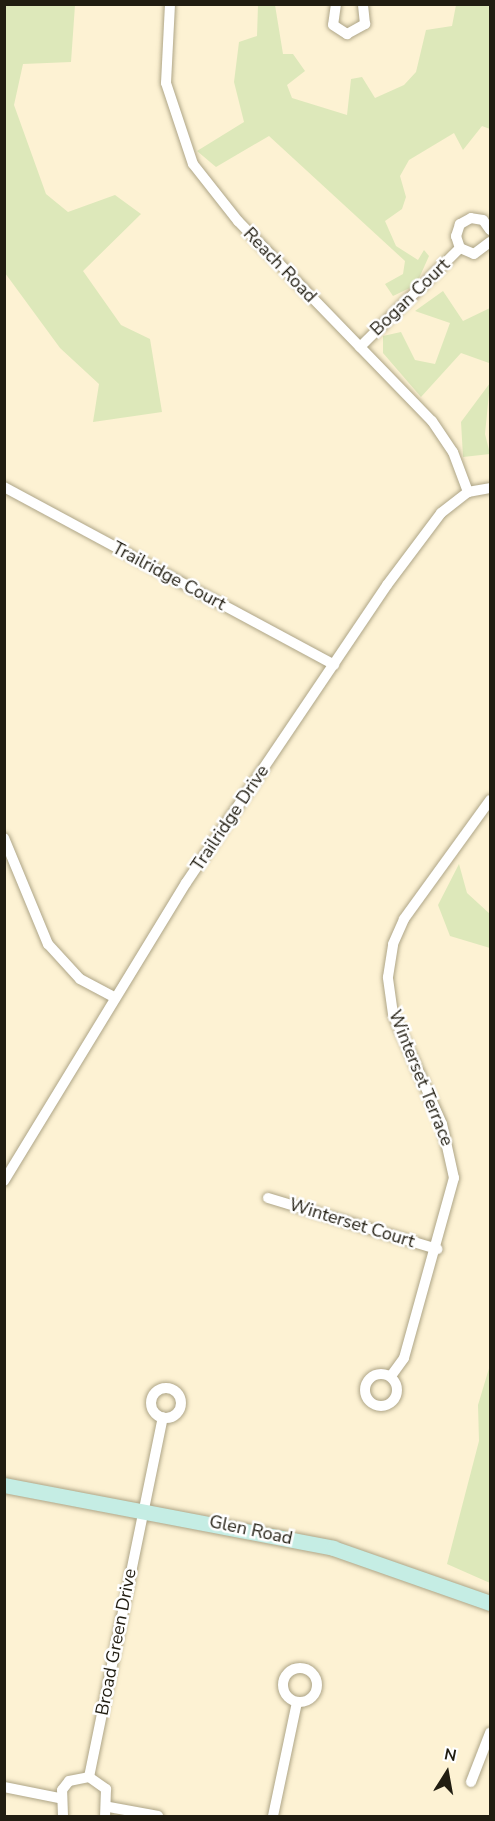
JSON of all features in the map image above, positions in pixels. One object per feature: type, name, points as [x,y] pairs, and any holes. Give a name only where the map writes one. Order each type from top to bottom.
[{"type":"main road","name":"Glen Road","points":[[4,1485],[143,1508],[333,1548],[490,1603]]},
{"type":"street","name":"Reach Road","points":[[170,4],[166,83],[193,164],[238,221],[444,437],[468,492]]},
{"type":"street","points":[[334,5],[333,25],[347,34],[365,24],[363,4]]},
{"type":"street","name":"Bogan Court","points":[[490,230],[483,220],[465,220],[456,236],[460,248],[474,254],[490,242]]},
{"type":"street","name":"Bogan Court","points":[[360,347],[460,248]]},
{"type":"street","name":"Trailridge Court","points":[[4,487],[334,664]]},
{"type":"street","points":[[468,492],[490,488]]},
{"type":"street","name":"Trailridge Drive","points":[[4,1181],[115,998],[334,664],[431,524],[468,492]]},
{"type":"street","name":"Winterset Terrace","points":[[391,1376],[404,1358],[450,1204],[453,1158],[393,1014],[388,977],[404,920],[490,800]]},
{"type":"street","points":[[4,838],[48,944],[80,979],[115,998]]},
{"type":"street","name":"Winterset Court","points":[[268,1198],[436,1249]]},
{"type":"street","name":"Broad Green Drive","points":[[89,1777],[163,1418]]},
{"type":"street","points":[[273,1816],[297,1702]]},
{"type":"street","points":[[471,1782],[490,1733]]},
{"type":"street","points":[[63,1816],[59,1798],[69,1781],[89,1777],[106,1789],[107,1812],[158,1816]]},
{"type":"street","points":[[4,1787],[59,1798]]},
{"type":"green space","points":[[4,5],[75,5],[71,62],[23,64],[14,105],[46,194],[68,212],[115,195],[141,214],[83,271],[121,325],[150,339],[162,412],[93,422],[99,384],[60,348],[5,273]]},
{"type":"green space","points":[[258,5],[275,5],[283,54],[293,54],[305,71],[287,85],[292,98],[347,115],[351,79],[362,77],[375,98],[404,85],[416,72],[426,30],[452,26],[456,5],[490,5],[490,129],[482,126],[463,150],[454,133],[409,160],[400,176],[406,197],[402,209],[385,221],[396,246],[418,260],[424,250],[429,256],[416,285],[393,296],[385,284],[403,274],[405,261],[269,136],[216,167],[197,151],[244,122],[234,82],[239,42],[257,36]]},
{"type":"green space","points":[[443,291],[463,321],[490,308],[490,377],[489,363],[461,353],[421,397],[383,353],[383,336],[401,332],[415,360],[435,364],[450,323],[415,311]]},
{"type":"green space","points":[[490,383],[485,434],[490,454],[463,457],[461,422]]},
{"type":"green space","points":[[459,864],[467,893],[490,914],[490,948],[450,936],[438,905]]},
{"type":"green space","points":[[490,1365],[490,1583],[447,1564],[479,1441],[478,1405]]}]
